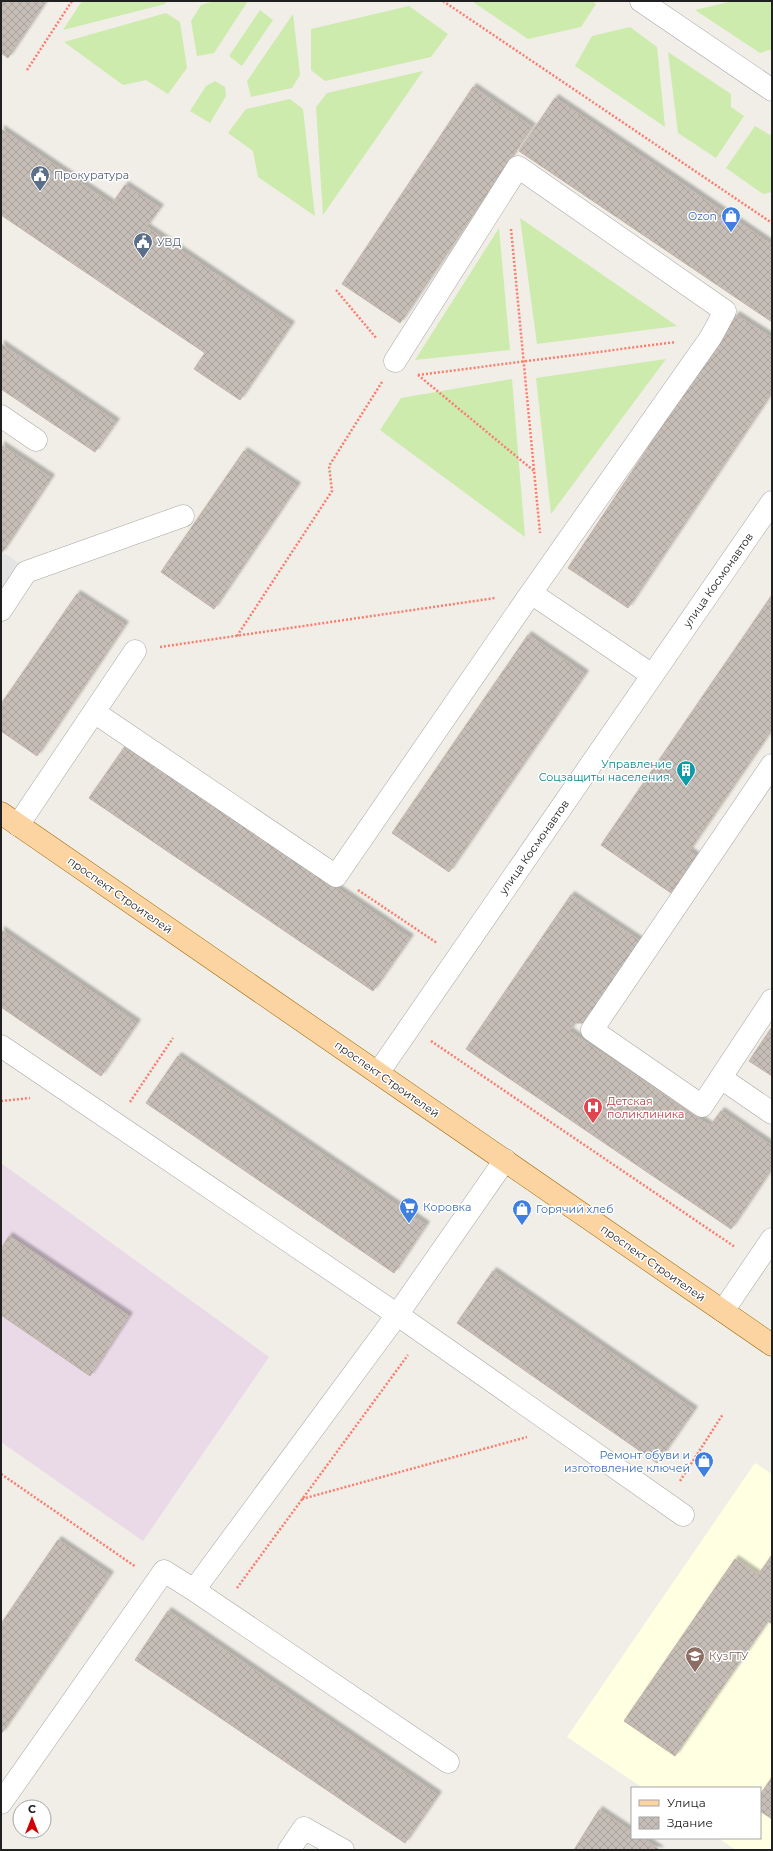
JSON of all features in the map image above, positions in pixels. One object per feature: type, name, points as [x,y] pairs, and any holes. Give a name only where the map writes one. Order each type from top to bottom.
[{"type":"main road","name":"проспект Строителей","points":[[9,819],[772,1345]]},
{"type":"street","points":[[641,1],[772,90]]},
{"type":"street","points":[[94,712],[336,876],[710,337],[726,311],[518,167],[395,361]]},
{"type":"street","points":[[1,416],[36,440]]},
{"type":"street","name":"улица Космонавтов","points":[[378,1073],[771,505]]},
{"type":"street","points":[[1,610],[26,572],[183,516]]},
{"type":"street","points":[[531,593],[652,675]]},
{"type":"street","points":[[9,819],[94,712],[135,651]]},
{"type":"street","points":[[772,765],[592,1030],[702,1106],[772,1000]]},
{"type":"street","points":[[1,1046],[424,1333],[683,1516]]},
{"type":"street","points":[[721,1078],[772,1113]]},
{"type":"street","points":[[194,1590],[397,1315],[505,1160]]},
{"type":"street","points":[[723,1311],[772,1239]]},
{"type":"street","points":[[1,1803],[164,1571],[448,1762]]},
{"type":"street","points":[[289,1850],[304,1828],[343,1850]]},
{"type":"path","points":[[27,70],[72,1]]},
{"type":"path","points":[[443,1],[772,223]]},
{"type":"path","points":[[506,186],[525,362],[540,534]]},
{"type":"path","points":[[237,636],[332,491],[329,466],[395,361],[336,290]]},
{"type":"path","points":[[535,472],[418,375],[710,337]]},
{"type":"path","points":[[135,651],[531,593]]},
{"type":"path","points":[[336,876],[458,957]]},
{"type":"path","points":[[115,1124],[173,1038]]},
{"type":"path","points":[[427,1039],[757,1262]]},
{"type":"path","points":[[222,1609],[424,1333]]},
{"type":"path","points":[[665,1503],[724,1414]]},
{"type":"path","points":[[302,1500],[559,1428]]},
{"type":"path","points":[[1,1474],[156,1582]]},
{"type":"shaded area","points":[[4,553],[26,568],[1,606],[1,557]]},
{"type":"shaded area","points":[[1,1163],[269,1357],[143,1541],[1,1442]]},
{"type":"shaded area","points":[[755,1463],[772,1474],[772,1850],[736,1850],[720,1839],[761,1839],[761,1787],[642,1787],[567,1737]]},
{"type":"green space","points":[[82,1],[167,1],[165,4],[63,30]]},
{"type":"green space","points":[[214,1],[248,1],[214,53],[197,56],[191,21],[201,5]]},
{"type":"green space","points":[[592,1],[596,4],[581,27],[528,39],[473,2]]},
{"type":"green space","points":[[733,1],[772,1],[772,51],[769,50],[760,53],[695,10]]},
{"type":"green space","points":[[409,6],[448,34],[431,57],[325,81],[311,70],[311,29]]},
{"type":"green space","points":[[260,10],[273,20],[242,66],[229,56]]},
{"type":"green space","points":[[166,13],[180,22],[187,68],[168,94],[146,80],[123,85],[64,42]]},
{"type":"green space","points":[[293,14],[300,75],[292,88],[251,97],[247,81]]},
{"type":"green space","points":[[630,27],[657,47],[665,127],[575,66],[592,36]]},
{"type":"green space","points":[[668,52],[731,94],[731,107],[744,116],[716,158],[678,133]]},
{"type":"green space","points":[[423,71],[323,215],[316,107],[327,93]]},
{"type":"green space","points":[[215,81],[225,87],[226,96],[210,123],[190,111],[206,86]]},
{"type":"green space","points":[[290,99],[303,109],[315,216],[258,177],[253,151],[228,133],[246,109]]},
{"type":"green space","points":[[755,126],[770,135],[772,134],[772,192],[763,194],[726,168]]},
{"type":"green space","points":[[520,218],[677,326],[537,344]]},
{"type":"green space","points":[[499,228],[510,350],[415,360]]},
{"type":"green space","points":[[666,359],[551,514],[536,378]]},
{"type":"green space","points":[[512,379],[525,537],[380,430],[401,398]]},
{"type":"building","points":[[1,1],[46,1],[8,58],[1,53]]},
{"type":"building","points":[[473,87],[532,127],[400,323],[342,284]]},
{"type":"building","points":[[555,98],[772,245],[772,322],[519,151]]},
{"type":"building","points":[[1,129],[112,204],[125,185],[160,208],[146,227],[291,325],[240,400],[194,369],[205,353],[1,215]]},
{"type":"building","points":[[736,315],[772,338],[772,392],[628,608],[568,568]]},
{"type":"building","points":[[1,344],[116,422],[95,452],[1,389]]},
{"type":"building","points":[[1,445],[51,478],[1,554]]},
{"type":"building","points":[[244,451],[297,486],[214,609],[161,572]]},
{"type":"building","points":[[77,594],[125,625],[37,756],[1,731],[1,704]]},
{"type":"building","name":"Управление Соцзащиты населения.","points":[[772,595],[772,729],[689,851],[696,856],[671,893],[601,845]]},
{"type":"building","points":[[528,635],[585,674],[449,872],[392,833]]},
{"type":"building","points":[[126,745],[410,938],[373,991],[89,798]]},
{"type":"building","points":[[571,895],[640,941],[584,1023],[575,1023],[569,1031],[710,1126],[721,1111],[772,1146],[772,1168],[731,1229],[466,1049]]},
{"type":"building","points":[[1,930],[137,1023],[101,1076],[1,1007]]},
{"type":"building","points":[[772,1027],[772,1076],[749,1061]]},
{"type":"building","points":[[178,1056],[426,1225],[394,1273],[146,1103]]},
{"type":"building","points":[[9,1236],[129,1316],[90,1376],[1,1315],[1,1249]]},
{"type":"building","points":[[493,1271],[694,1410],[657,1463],[457,1323]]},
{"type":"building","points":[[58,1540],[110,1575],[1,1734],[1,1624]]},
{"type":"building","name":"КузГТУ","points":[[772,1555],[772,1624],[768,1621],[675,1756],[624,1721],[735,1559],[758,1575]]},
{"type":"building","points":[[168,1611],[438,1795],[405,1843],[135,1660]]},
{"type":"building","points":[[772,1777],[772,1819],[761,1812],[761,1794]]},
{"type":"building","points":[[599,1810],[631,1831],[631,1839],[644,1839],[660,1850],[574,1850]]},
{"type":"place","name":"Прокуратура","points":[[40,192]]},
{"type":"place","name":"Ozon","points":[[731,233]]},
{"type":"place","name":"УВД","points":[[143,259]]},
{"type":"place","name":"Управление Соцзащиты населения.","points":[[686,787]]},
{"type":"place","name":"Детская поликлиника","points":[[593,1124]]},
{"type":"place","name":"Коровка","points":[[409,1224]]},
{"type":"place","name":"Горячий хлеб","points":[[522,1226]]},
{"type":"place","name":"Ремонт обуви и изготовление ключей","points":[[704,1478]]},
{"type":"place","name":"КузГТУ","points":[[695,1673]]}]
